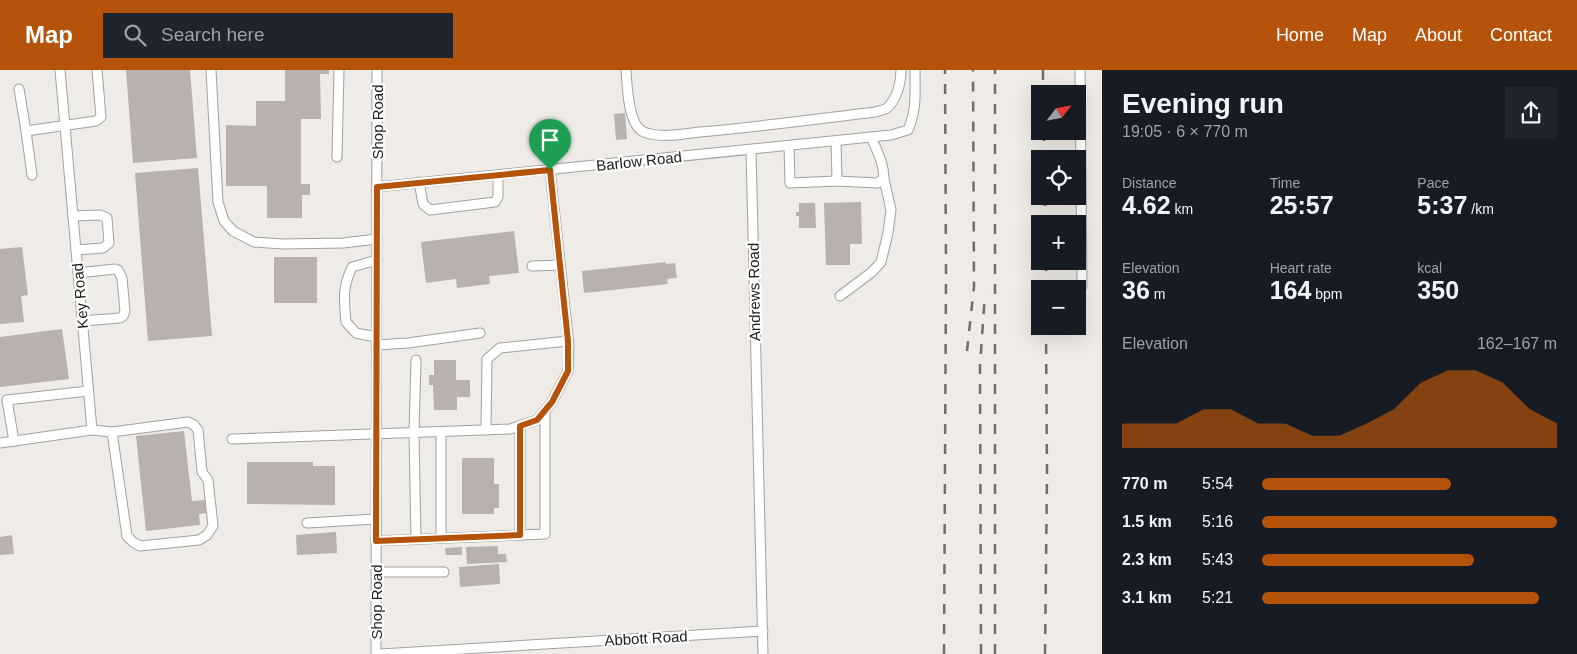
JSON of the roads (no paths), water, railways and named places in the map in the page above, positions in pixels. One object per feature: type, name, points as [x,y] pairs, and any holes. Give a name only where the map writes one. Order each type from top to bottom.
[{"type":"street","name":"Key Road","points":[[60,70],[92,430]]},
{"type":"street","points":[[26,131],[96,121],[100,117],[97,70]]},
{"type":"street","points":[[211,70],[218,202],[224,221],[228,226],[254,242],[283,244],[343,243],[377,239]]},
{"type":"street","points":[[336,157],[339,70]]},
{"type":"street","name":"Shop Road","points":[[376,654],[377,70]]},
{"type":"street","points":[[626,70],[632,115],[635,123],[642,131],[668,135],[730,130],[875,112],[886,108],[893,100],[898,90],[901,70]]},
{"type":"street","points":[[751,150],[891,135],[908,130],[915,106],[915,70]]},
{"type":"street","points":[[1080,70],[1082,280]]},
{"type":"street","points":[[19,89],[32,175]]},
{"type":"street","points":[[840,296],[872,272],[881,262],[888,233],[891,210],[880,156],[871,137]]},
{"type":"street","points":[[836,141],[836,181]]},
{"type":"street","points":[[789,146],[790,183],[836,181],[877,183],[884,179]]},
{"type":"street","name":"Barlow Road","points":[[377,187],[751,150]]},
{"type":"street","name":"Andrews Road","points":[[751,150],[763,654]]},
{"type":"street","points":[[232,438],[510,429],[537,420],[552,402],[568,371],[568,341],[550,170]]},
{"type":"street","points":[[419,182],[423,204],[430,210],[495,202],[498,197],[498,175]]},
{"type":"street","points":[[73,216],[100,214],[107,218],[109,243],[103,248],[76,250]]},
{"type":"street","points":[[377,260],[352,266],[348,277],[344,294],[346,322],[356,333],[376,341],[408,343],[480,333]]},
{"type":"street","points":[[532,266],[560,265]]},
{"type":"street","points":[[78,273],[118,270],[122,278],[124,294],[125,311],[120,318],[82,321]]},
{"type":"street","points":[[486,430],[487,359],[500,348],[568,341]]},
{"type":"street","points":[[416,360],[414,433],[416,539]]},
{"type":"street","points":[[14,441],[7,400],[88,392]]},
{"type":"street","points":[[376,541],[545,534],[545,410]]},
{"type":"street","points":[[0,443],[92,430],[112,432],[188,422],[198,430],[202,472],[208,480],[213,526],[207,535],[199,540],[140,546],[127,536],[112,432]]},
{"type":"street","points":[[520,426],[520,535]]},
{"type":"street","points":[[441,432],[441,538]]},
{"type":"street","points":[[307,523],[376,519]]},
{"type":"street","points":[[376,572],[444,572]]},
{"type":"street","name":"Abbott Road","points":[[380,654],[763,631]]},
{"type":"railway","points":[[944,654],[945,70]]},
{"type":"railway","points":[[967,351],[974,287],[973,70]]},
{"type":"railway","points":[[995,70],[995,654]]},
{"type":"railway","points":[[1043,70],[1043,85]]},
{"type":"railway","points":[[1044,140],[1044,150]]},
{"type":"railway","points":[[1045,205],[1045,215]]},
{"type":"railway","points":[[1046,270],[1046,280]]},
{"type":"railway","points":[[981,654],[980,365],[985,294]]},
{"type":"railway","points":[[1045,654],[1046,335]]}]
